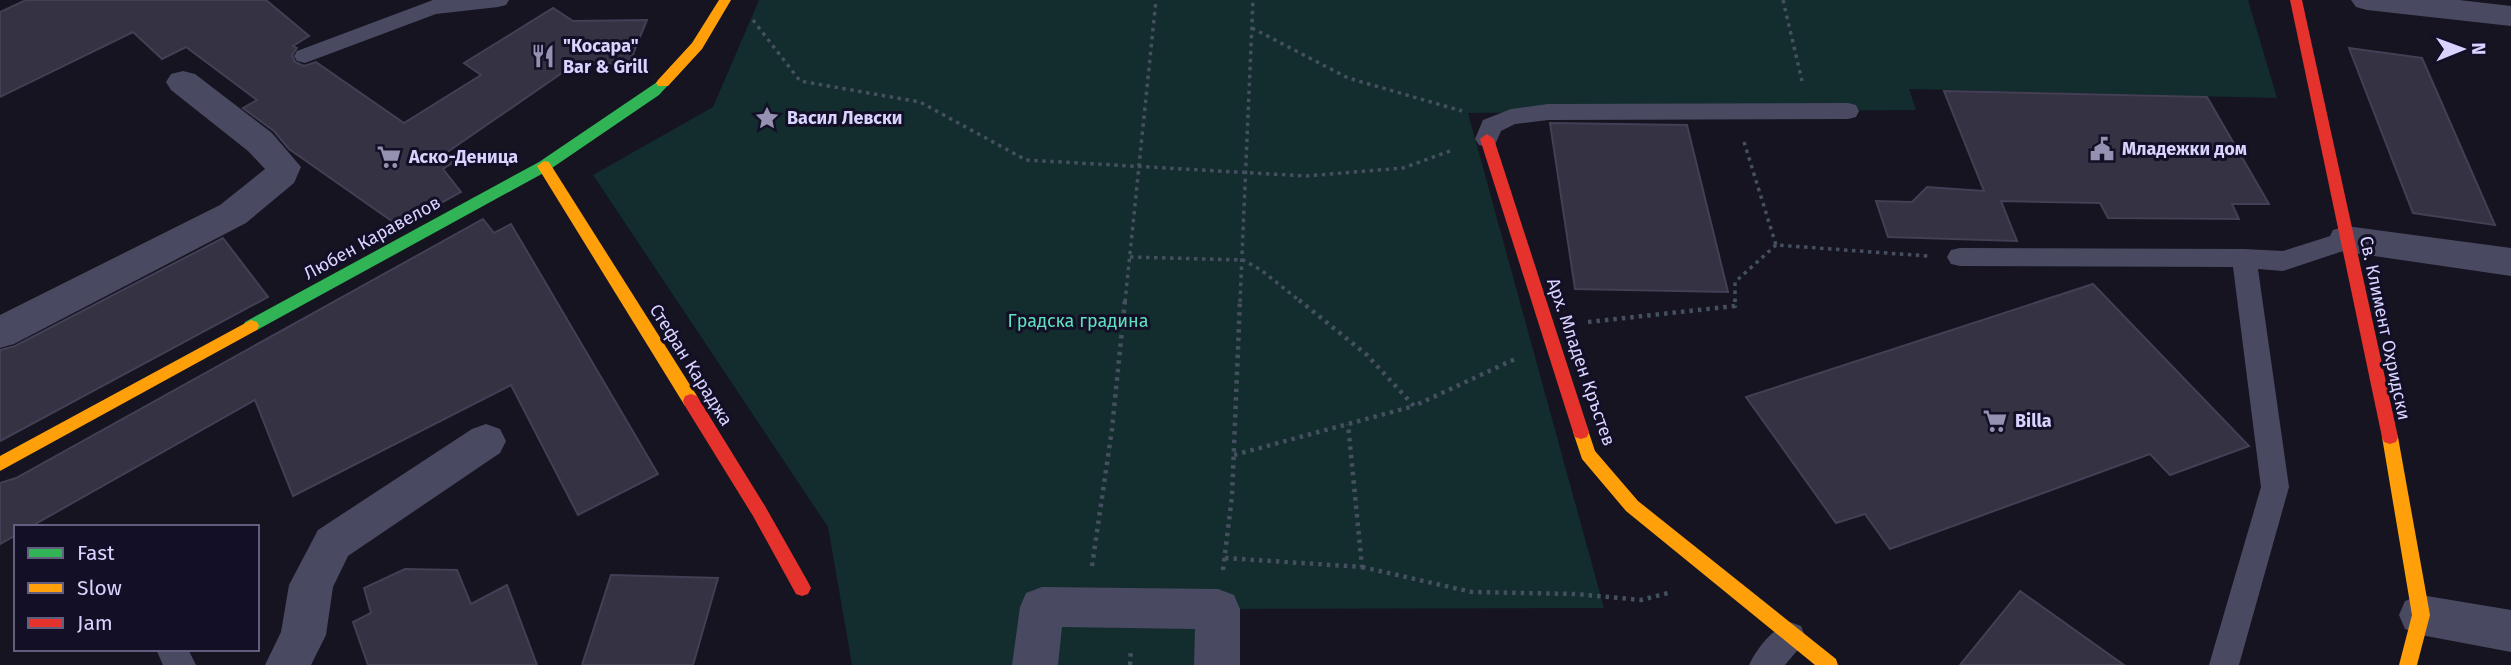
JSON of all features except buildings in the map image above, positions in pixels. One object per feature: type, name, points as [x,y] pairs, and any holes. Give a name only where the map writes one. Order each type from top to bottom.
[{"type":"street","name":"Любен Каравелов","points":[[0,464],[544,166],[654,92],[697,46],[725,0]]},
{"type":"street","name":"Св. Климент Охридски","points":[[2297,0],[2382,399],[2421,615],[2408,665]]},
{"type":"street","points":[[2367,0],[2511,16]]},
{"type":"street","points":[[0,333],[233,214],[282,174],[284,167],[260,142],[183,82]]},
{"type":"street","name":"Арх. Младен Кръстев","points":[[1487,139],[1588,454],[1632,506],[1829,665]]},
{"type":"street","name":"Стефан Караджа","points":[[544,166],[759,511],[802,588]]},
{"type":"street","points":[[2346,240],[2511,262]]},
{"type":"street","points":[[288,665],[303,635],[311,585],[333,543],[486,441]]},
{"type":"street","points":[[1035,665],[1042,607],[1218,609],[1217,665]]},
{"type":"street","points":[[2421,615],[2511,631]]},
{"type":"lane","points":[[305,56],[433,7],[498,0]]},
{"type":"lane","points":[[1487,139],[1491,126],[1511,117],[1548,112],[1849,111]]},
{"type":"lane","points":[[1960,257],[2244,258],[2283,261],[2346,240]]},
{"type":"lane","points":[[2224,663],[2275,487],[2244,258]]},
{"type":"lane","points":[[1765,665],[1790,636]]},
{"type":"path","points":[[1086,607],[1112,429],[1156,0]]},
{"type":"path","points":[[1218,609],[1234,455],[1253,0]]},
{"type":"path","points":[[1783,0],[1809,111]]},
{"type":"path","points":[[746,10],[800,81],[920,102],[1026,160],[1306,176],[1403,168],[1487,139]]},
{"type":"path","points":[[1252,28],[1348,78],[1467,113],[1511,117]]},
{"type":"path","points":[[1734,111],[1776,245]]},
{"type":"path","points":[[1234,455],[1414,406],[1552,341],[1575,324],[1735,306],[1735,282],[1776,245],[1960,257]]},
{"type":"path","points":[[1130,257],[1242,260],[1261,270],[1367,355],[1414,406]]},
{"type":"path","points":[[1348,424],[1362,567]]},
{"type":"path","points":[[1225,558],[1362,567],[1472,592],[1576,594],[1641,600],[1720,579]]},
{"type":"green space","name":"Градска градина","points":[[759,0],[2248,0],[2277,98],[1909,89],[1916,110],[1468,113],[1604,608],[1219,609],[1216,665],[852,665],[828,527],[593,175],[713,107]]},
{"type":"traffic: fast","points":[[251,326],[544,166],[654,92],[663,83]]},
{"type":"traffic: slow","points":[[663,83],[697,46],[725,0]]},
{"type":"traffic: slow","points":[[544,166],[691,401]]},
{"type":"traffic: slow","points":[[0,464],[251,326]]},
{"type":"traffic: slow","points":[[1581,432],[1588,454],[1632,506],[1829,665]]},
{"type":"traffic: slow","points":[[2390,437],[2421,615],[2408,665]]},
{"type":"traffic: jam","points":[[2296,0],[2390,437]]},
{"type":"traffic: jam","points":[[1487,139],[1581,432]]},
{"type":"traffic: jam","points":[[691,401],[759,511],[802,588]]},
{"type":"place","name":"\"Косара\" Bar & Grill","points":[[543,56]]},
{"type":"place","name":"Васил Левски","points":[[767,118]]},
{"type":"place","name":"Младежки дом","points":[[2102,149]]},
{"type":"place","name":"Аско-Деница","points":[[389,157]]},
{"type":"place","name":"Billa","points":[[1995,421]]}]
